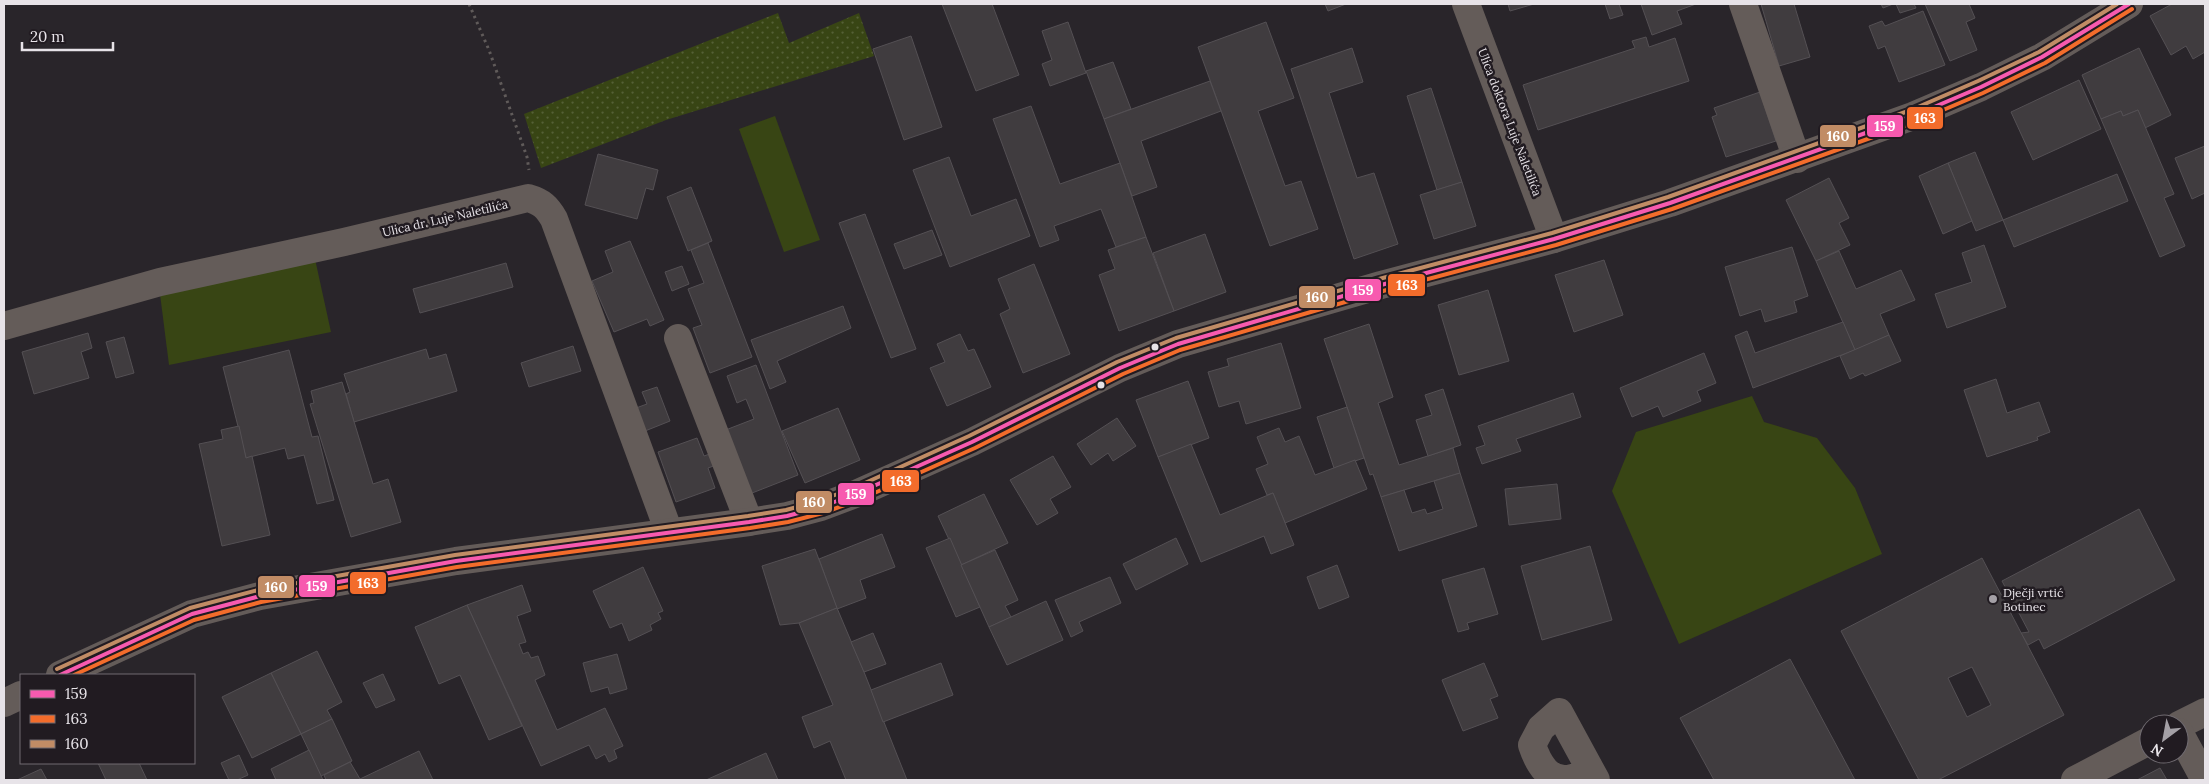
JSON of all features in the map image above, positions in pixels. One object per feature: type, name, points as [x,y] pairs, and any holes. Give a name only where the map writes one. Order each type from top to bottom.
[{"type":"street","name":"Ulica doktora Luje Naletilića","points":[[1466,4],[1554,239]]},
{"type":"street","points":[[1743,4],[1797,159]]},
{"type":"street","points":[[62,674],[192,614],[260,596],[456,561],[749,522],[787,516],[821,507],[858,493],[972,442],[1120,368],[1178,344],[1371,287],[1554,239],[1670,203],[1913,116],[1981,87],[2042,57],[2129,4]]},
{"type":"street","name":"Ulica dr. Luje Naletilića","points":[[4,326],[160,282],[344,242],[528,198]]},
{"type":"street","points":[[528,198],[538,201],[547,207],[554,219],[669,532]]},
{"type":"street","points":[[678,338],[749,522]]},
{"type":"street","points":[[4,703],[20,695]]},
{"type":"street","points":[[2189,720],[2205,712]]},
{"type":"street","points":[[2075,780],[2139,746]]},
{"type":"street","points":[[2189,750],[2205,780]]},
{"type":"path","points":[[470,4],[489,50],[527,157],[530,179],[528,198]]},
{"type":"green space","points":[[778,13],[789,43],[859,13],[874,56],[666,120],[541,168],[524,114]]},
{"type":"green space","points":[[775,116],[820,240],[784,252],[739,129]]},
{"type":"green space","points":[[315,259],[331,332],[169,365],[160,294]]},
{"type":"green space","points":[[1752,396],[1764,422],[1817,438],[1855,488],[1882,554],[1679,644],[1612,491],[1636,432]]},
{"type":"building","points":[[942,4],[992,4],[1019,75],[976,91]]},
{"type":"building","points":[[1325,4],[1346,4],[1328,11]]},
{"type":"building","points":[[1508,4],[1534,4],[1510,11]]},
{"type":"building","points":[[1605,4],[1619,4],[1623,15],[1610,19]]},
{"type":"building","points":[[1641,4],[1696,4],[1677,11],[1682,24],[1652,35]]},
{"type":"building","points":[[1761,4],[1794,4],[1810,57],[1779,66]]},
{"type":"building","points":[[1881,4],[1893,4],[1883,8]]},
{"type":"building","points":[[1896,4],[1914,4],[1916,8],[1900,13]]},
{"type":"building","points":[[1925,4],[1969,4],[1975,18],[1966,22],[1977,50],[1950,61]]},
{"type":"building","points":[[2172,4],[2205,4],[2205,52],[2193,59],[2186,46],[2171,55],[2150,16]]},
{"type":"building","points":[[1923,11],[1945,65],[1899,82],[1885,46],[1878,49],[1869,26],[1882,21],[1885,26]]},
{"type":"building","points":[[1068,22],[1086,73],[1050,86],[1042,64],[1052,60],[1042,31]]},
{"type":"building","points":[[1266,22],[1294,98],[1258,111],[1285,186],[1301,181],[1318,229],[1270,246],[1198,47]]},
{"type":"building","points":[[911,36],[942,127],[904,140],[873,49]]},
{"type":"building","points":[[1646,37],[1649,47],[1675,38],[1689,81],[1538,130],[1523,85],[1635,48],[1632,41]]},
{"type":"building","points":[[1352,48],[1363,82],[1329,93],[1357,178],[1374,173],[1398,244],[1354,259],[1291,69]]},
{"type":"building","points":[[2139,48],[2171,115],[2145,128],[2138,110],[2123,116],[2121,111],[2101,119],[2082,75]]},
{"type":"building","points":[[1113,62],[1131,109],[1104,119],[1086,71]]},
{"type":"building","points":[[2079,80],[2101,129],[2033,160],[2011,112]]},
{"type":"building","points":[[1210,81],[1221,111],[1141,141],[1157,187],[1132,196],[1104,119]]},
{"type":"building","points":[[1431,88],[1462,182],[1437,190],[1407,96]]},
{"type":"building","points":[[1760,92],[1776,141],[1726,157],[1712,117],[1717,115],[1714,108]]},
{"type":"building","points":[[1031,106],[1060,184],[1120,163],[1146,237],[1116,247],[1101,209],[1054,226],[1059,240],[1040,247],[993,119]]},
{"type":"building","points":[[2138,110],[2174,194],[2164,198],[2185,246],[2160,257],[2101,119],[2121,111],[2123,116]]},
{"type":"building","points":[[2205,146],[2205,193],[2192,199],[2175,158]]},
{"type":"building","points":[[1975,152],[2003,220],[1976,231],[1948,163]]},
{"type":"building","points":[[598,154],[658,170],[653,190],[646,188],[637,219],[585,205]]},
{"type":"building","points":[[949,157],[971,216],[1016,199],[1030,236],[950,267],[913,170]]},
{"type":"building","points":[[1948,163],[1972,221],[1943,234],[1919,176]]},
{"type":"building","points":[[2117,174],[2128,201],[2014,247],[2003,220]]},
{"type":"building","points":[[1829,178],[1849,218],[1839,223],[1850,245],[1816,261],[1786,200]]},
{"type":"building","points":[[1462,182],[1476,226],[1434,239],[1420,195]]},
{"type":"building","points":[[691,187],[712,241],[688,251],[667,197]]},
{"type":"building","points":[[865,214],[916,349],[891,358],[839,223]]},
{"type":"building","points":[[932,230],[942,255],[904,269],[894,244]]},
{"type":"building","points":[[1205,234],[1226,292],[1174,311],[1153,253]]},
{"type":"building","points":[[1146,237],[1174,311],[1119,331],[1099,275],[1115,269],[1108,250]]},
{"type":"building","points":[[630,241],[664,320],[650,326],[647,319],[614,332],[592,281],[613,272],[605,251]]},
{"type":"building","points":[[708,243],[752,357],[710,373],[693,328],[702,325],[688,289],[704,283],[691,250]]},
{"type":"building","points":[[1984,245],[2006,307],[1947,328],[1935,294],[1972,282],[1962,253]]},
{"type":"building","points":[[1792,247],[1808,296],[1794,301],[1797,312],[1765,322],[1761,309],[1740,316],[1725,267]]},
{"type":"building","points":[[1839,251],[1856,289],[1901,270],[1915,300],[1880,314],[1889,335],[1855,350],[1816,261]]},
{"type":"building","points":[[1604,260],[1623,315],[1574,332],[1555,275]]},
{"type":"building","points":[[506,263],[513,287],[420,313],[413,289]]},
{"type":"building","points":[[1034,264],[1070,354],[1023,373],[1000,314],[1010,309],[998,279]]},
{"type":"building","points":[[682,266],[689,284],[672,291],[665,272]]},
{"type":"building","points":[[1488,290],[1509,361],[1459,375],[1438,305]]},
{"type":"building","points":[[843,306],[851,328],[777,361],[786,382],[770,389],[751,340]]},
{"type":"building","points":[[1843,322],[1855,350],[1753,388],[1735,336],[1747,331],[1755,353]]},
{"type":"building","points":[[1369,324],[1393,397],[1378,403],[1399,465],[1453,448],[1460,473],[1381,497],[1373,474],[1370,475],[1324,339]]},
{"type":"building","points":[[88,333],[92,348],[81,352],[89,378],[34,394],[22,352]]},
{"type":"building","points":[[960,334],[968,351],[974,349],[991,387],[947,406],[930,368],[945,362],[937,344]]},
{"type":"building","points":[[1889,335],[1901,361],[1865,376],[1863,373],[1850,379],[1840,356]]},
{"type":"building","points":[[124,337],[134,373],[116,378],[106,342]]},
{"type":"building","points":[[1281,343],[1301,408],[1246,424],[1239,401],[1219,407],[1208,372],[1229,366],[1227,359]]},
{"type":"building","points":[[573,346],[581,371],[529,387],[521,363]]},
{"type":"building","points":[[426,349],[429,359],[446,354],[457,391],[354,422],[346,394],[350,392],[344,374]]},
{"type":"building","points":[[289,350],[312,437],[318,436],[334,500],[317,504],[304,455],[288,459],[285,448],[246,458],[223,367]]},
{"type":"building","points":[[1704,353],[1716,383],[1697,391],[1701,401],[1663,417],[1658,406],[1632,417],[1620,388]]},
{"type":"building","points":[[756,365],[798,475],[747,495],[723,431],[754,419],[746,399],[737,403],[727,376]]},
{"type":"building","points":[[1996,379],[2007,413],[2039,402],[2050,432],[2037,437],[2038,440],[1987,457],[1964,390]]},
{"type":"building","points":[[1188,381],[1209,438],[1158,457],[1136,400]]},
{"type":"building","points":[[342,382],[373,484],[388,479],[401,522],[351,537],[310,404],[314,403],[311,391]]},
{"type":"building","points":[[657,387],[670,421],[645,431],[636,408],[647,404],[642,392]]},
{"type":"building","points":[[1443,389],[1461,445],[1428,456],[1416,420],[1432,415],[1425,395]]},
{"type":"building","points":[[1573,393],[1581,417],[1516,439],[1521,451],[1482,464],[1476,448],[1485,445],[1478,426]]},
{"type":"building","points":[[1347,407],[1364,458],[1334,468],[1317,417]]},
{"type":"building","points":[[838,408],[860,460],[805,483],[782,431]]},
{"type":"building","points":[[1117,418],[1136,446],[1113,461],[1108,453],[1091,465],[1077,444]]},
{"type":"building","points":[[239,426],[246,458],[252,456],[270,535],[222,546],[199,444],[223,439],[221,430]]},
{"type":"building","points":[[1279,428],[1285,442],[1299,436],[1315,475],[1355,460],[1367,489],[1285,523],[1273,493],[1267,495],[1256,469],[1268,464],[1257,437]]},
{"type":"building","points":[[697,438],[704,456],[715,452],[719,464],[708,468],[715,488],[676,502],[658,452]]},
{"type":"building","points":[[1191,444],[1220,515],[1273,493],[1294,545],[1271,554],[1264,536],[1201,562],[1158,457]]},
{"type":"building","points":[[1053,456],[1071,487],[1050,499],[1058,513],[1037,525],[1010,480]]},
{"type":"building","points":[[1460,473],[1477,526],[1399,551],[1381,497],[1404,490],[1412,513],[1425,509],[1427,514],[1443,509],[1434,481]]},
{"type":"building","points":[[1557,484],[1561,519],[1509,525],[1505,489]]},
{"type":"building","points":[[984,494],[1008,543],[961,565],[938,516]]},
{"type":"building","points":[[2139,509],[2175,580],[2044,649],[2039,639],[2028,645],[2021,633],[2029,632],[2002,581]]},
{"type":"building","points":[[882,534],[895,567],[860,580],[866,598],[837,609],[819,559]]},
{"type":"building","points":[[950,538],[980,607],[956,617],[926,548]]},
{"type":"building","points":[[1176,538],[1188,564],[1136,590],[1123,564]]},
{"type":"building","points":[[1590,546],[1612,620],[1542,640],[1521,566]]},
{"type":"building","points":[[815,549],[837,608],[799,623],[780,625],[762,566]]},
{"type":"building","points":[[995,550],[1018,600],[1005,606],[1011,617],[989,627],[961,565]]},
{"type":"building","points":[[1982,558],[2064,715],[1938,780],[1919,780],[1841,631]],"holes":[[[1972,667],[1991,705],[1967,717],[1948,678]]]},
{"type":"building","points":[[1337,565],[1349,597],[1319,609],[1307,577]]},
{"type":"building","points":[[643,567],[663,611],[658,613],[661,619],[650,625],[652,630],[629,641],[622,623],[610,628],[593,591]]},
{"type":"building","points":[[1484,568],[1498,614],[1467,623],[1469,629],[1458,632],[1442,580]]},
{"type":"building","points":[[1110,577],[1121,603],[1079,622],[1083,631],[1071,637],[1055,600]]},
{"type":"building","points":[[522,585],[531,611],[517,616],[526,642],[519,644],[523,654],[528,652],[531,658],[538,656],[545,675],[535,680],[557,730],[605,708],[623,746],[614,750],[617,758],[609,762],[605,754],[596,759],[589,745],[541,766],[467,605]]},
{"type":"building","points":[[1046,601],[1063,640],[1007,665],[989,627]]},
{"type":"building","points":[[467,605],[522,726],[489,740],[460,675],[439,684],[415,627]]},
{"type":"building","points":[[837,608],[907,780],[846,780],[830,741],[814,748],[802,717],[833,705],[799,623]]},
{"type":"building","points":[[873,633],[886,664],[864,672],[851,642]]},
{"type":"building","points":[[317,651],[342,702],[327,710],[332,719],[301,734],[271,673]]},
{"type":"building","points":[[617,654],[627,689],[610,694],[608,687],[591,692],[583,663]]},
{"type":"building","points":[[1790,659],[1855,780],[1714,780],[1680,718]]},
{"type":"building","points":[[941,663],[953,695],[883,722],[871,690]]},
{"type":"building","points":[[1484,663],[1498,696],[1490,699],[1498,718],[1463,731],[1442,680]]},
{"type":"building","points":[[271,673],[301,734],[252,758],[222,697]]},
{"type":"building","points":[[383,674],[395,700],[376,708],[363,683]]},
{"type":"building","points":[[332,719],[352,761],[321,776],[301,734]]},
{"type":"building","points":[[309,750],[323,780],[276,780],[271,769]]},
{"type":"building","points":[[419,751],[433,780],[326,780],[324,775],[350,762],[360,779]]},
{"type":"building","points":[[766,753],[778,780],[706,780]]},
{"type":"building","points":[[239,755],[248,775],[237,780],[229,780],[221,763]]},
{"type":"building","points":[[98,764],[139,764],[147,780],[106,780]]},
{"type":"building","points":[[2160,768],[2167,780],[2137,780]]},
{"type":"building","points":[[41,769],[47,780],[17,780]]},
{"type":"transit line","name":"160","points":[[57,669],[190,608],[258,590],[455,555],[786,510],[819,501],[856,487],[969,436],[1117,362],[1176,338],[1379,279],[1552,233],[1668,197],[1911,110],[2039,52],[2117,4]]},
{"type":"transit line","name":"159","points":[[62,674],[192,614],[260,596],[456,561],[749,522],[787,516],[821,507],[858,493],[972,442],[1120,368],[1178,344],[1381,285],[1554,239],[1670,203],[1913,116],[1981,87],[2042,57],[2129,4]]},
{"type":"transit line","name":"163","points":[[76,674],[194,620],[261,602],[457,567],[750,528],[788,522],[823,513],[861,499],[975,448],[1123,374],[1180,350],[1383,291],[1556,245],[1672,209],[1915,122],[1983,93],[2045,63],[2132,9]]},
{"type":"place","name":"Dječji vrtić Botinec","points":[[1993,599]]}]
